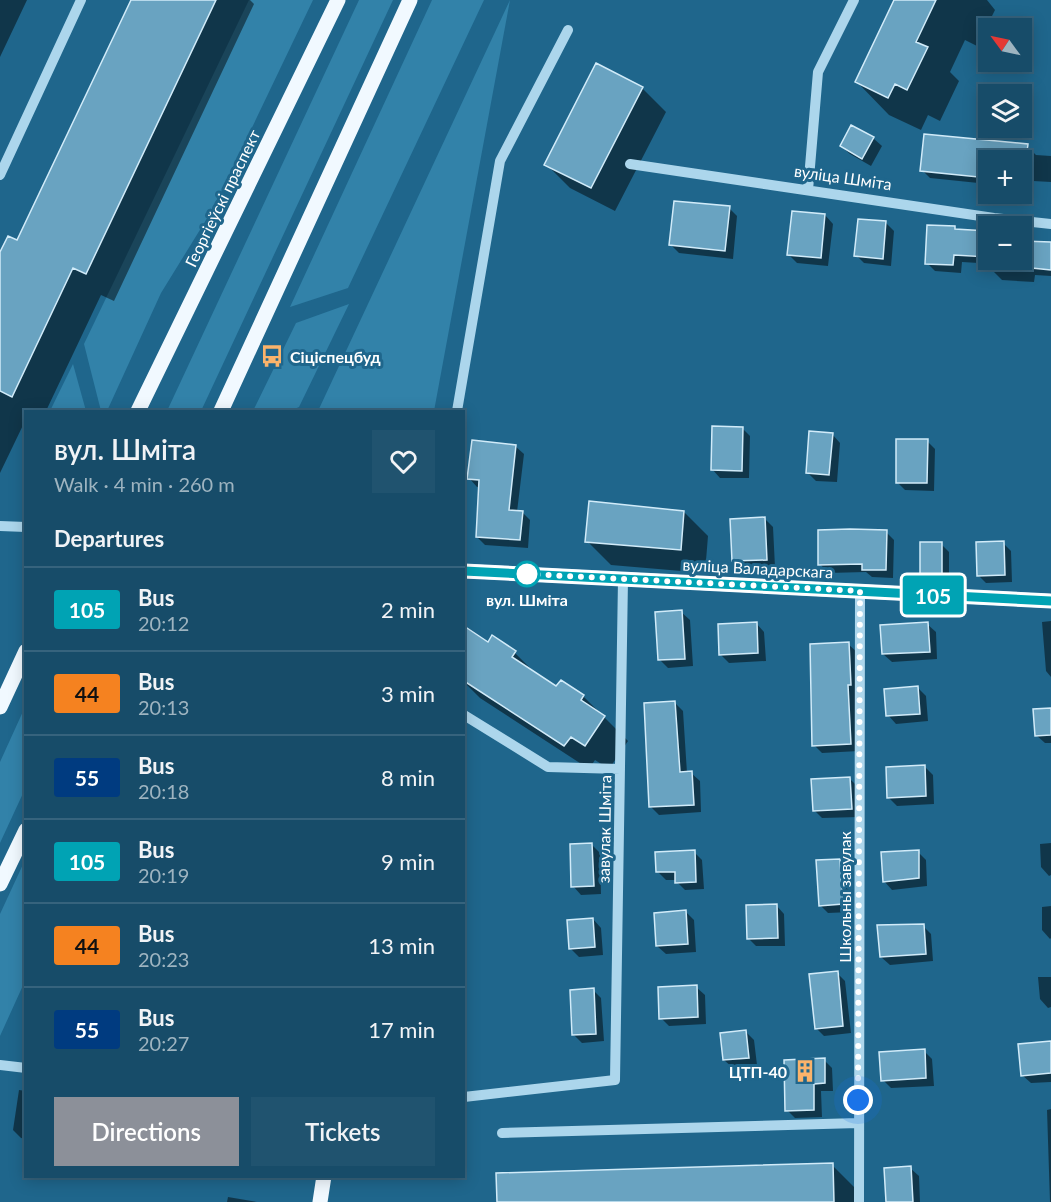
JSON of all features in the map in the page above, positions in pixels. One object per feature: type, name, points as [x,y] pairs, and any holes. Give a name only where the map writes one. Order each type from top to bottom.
[{"type":"main road","name":"Георгіеўскі праспект","points":[[138,410],[338,0]]},
{"type":"main road","points":[[220,410],[410,0]]},
{"type":"main road","name":"вуліца Валадарскага","points":[[465,571],[1051,601]]},
{"type":"main road","points":[[0,707],[24,655]]},
{"type":"main road","points":[[0,884],[24,834]]},
{"type":"main road","points":[[320,1202],[324,1178]]},
{"type":"street","points":[[0,175],[81,0]]},
{"type":"street","points":[[808,190],[818,72],[854,0]]},
{"type":"street","points":[[457,410],[500,160],[568,30]]},
{"type":"street","name":"вуліца Шміта","points":[[630,164],[1051,224]]},
{"type":"street","points":[[0,525],[24,527]]},
{"type":"street","name":"завулак Шміта","points":[[465,1097],[615,1080],[623,579]]},
{"type":"street","name":"Школьны завулак","points":[[859,1202],[860,591]]},
{"type":"street","points":[[465,716],[548,767],[620,769]]},
{"type":"street","points":[[0,1065],[24,1068]]},
{"type":"street","points":[[502,1133],[858,1123]]},
{"type":"shaded area","points":[[249,0],[313,0],[214,207],[161,293],[107,410],[101,410],[84,344]]},
{"type":"shaded area","points":[[359,0],[393,0],[201,410],[167,410]]},
{"type":"shaded area","points":[[432,0],[484,0],[348,288],[290,307]]},
{"type":"shaded area","points":[[510,0],[434,410],[318,410]]},
{"type":"shaded area","points":[[349,304],[299,407],[292,410],[253,410],[296,323]]},
{"type":"shaded area","points":[[73,364],[86,410],[50,410]]},
{"type":"shaded area","points":[[24,709],[24,791],[0,843],[0,762]]},
{"type":"shaded area","points":[[24,862],[24,983],[0,1036],[0,914]]},
{"type":"building","points":[[131,0],[216,0],[86,274],[73,268],[12,397],[0,391],[0,252],[8,236],[17,240]]},
{"type":"building","points":[[894,0],[936,0],[916,42],[928,47],[907,90],[895,84],[888,98],[855,82]]},
{"type":"building","points":[[596,63],[643,87],[591,188],[544,165]]},
{"type":"building","points":[[851,125],[874,137],[862,159],[840,146]]},
{"type":"building","points":[[924,134],[1028,144],[1027,150],[978,150],[978,177],[920,171]]},
{"type":"building","points":[[674,201],[730,206],[725,251],[669,245]]},
{"type":"building","points":[[792,211],[825,214],[821,258],[787,255]]},
{"type":"building","points":[[858,219],[886,221],[883,259],[854,256]]},
{"type":"building","points":[[927,225],[955,226],[955,229],[978,230],[978,256],[954,255],[953,265],[925,264]]},
{"type":"building","points":[[1032,241],[1051,242],[1051,270],[1032,268]]},
{"type":"building","points":[[712,426],[743,427],[742,471],[711,470]]},
{"type":"building","points":[[809,431],[833,433],[829,475],[806,473]]},
{"type":"building","points":[[896,439],[928,439],[927,483],[896,483]]},
{"type":"building","points":[[472,440],[516,445],[509,510],[523,511],[520,540],[476,537],[479,480],[467,479]]},
{"type":"building","points":[[589,501],[684,511],[681,550],[585,542]]},
{"type":"building","points":[[765,517],[767,560],[732,561],[730,519]]},
{"type":"building","points":[[818,530],[887,530],[886,570],[862,570],[862,564],[818,565]]},
{"type":"building","points":[[1004,541],[1005,575],[977,576],[976,542]]},
{"type":"building","points":[[920,542],[942,542],[942,575],[920,575]]},
{"type":"building","points":[[682,610],[685,659],[658,660],[655,612]]},
{"type":"building","points":[[757,622],[758,653],[719,655],[718,624]]},
{"type":"building","points":[[928,622],[930,652],[882,654],[880,625]]},
{"type":"building","points":[[465,627],[488,642],[492,635],[516,651],[512,657],[556,686],[561,680],[584,695],[581,700],[605,716],[585,746],[571,737],[564,746],[465,682]]},
{"type":"building","points":[[849,642],[851,685],[848,685],[851,744],[812,746],[810,644]]},
{"type":"building","points":[[918,686],[920,714],[886,716],[884,689]]},
{"type":"building","points":[[675,701],[680,772],[692,771],[694,805],[649,807],[644,703]]},
{"type":"building","points":[[1051,708],[1051,735],[1035,736],[1033,709]]},
{"type":"building","points":[[925,765],[926,796],[887,798],[886,767]]},
{"type":"building","points":[[850,777],[852,809],[813,811],[811,779]]},
{"type":"building","points":[[592,843],[594,886],[571,887],[570,844]]},
{"type":"building","points":[[695,850],[696,882],[675,883],[675,872],[656,872],[655,852]]},
{"type":"building","points":[[919,850],[919,878],[883,882],[881,852]]},
{"type":"building","points":[[840,859],[843,904],[819,906],[816,860]]},
{"type":"building","points":[[777,904],[778,938],[747,939],[746,905]]},
{"type":"building","points":[[686,910],[688,944],[656,946],[654,913]]},
{"type":"building","points":[[593,918],[595,947],[569,949],[567,920]]},
{"type":"building","points":[[924,924],[926,954],[880,957],[877,925]]},
{"type":"building","points":[[838,971],[843,1026],[815,1029],[809,974]]},
{"type":"building","points":[[697,985],[698,1017],[659,1019],[658,987]]},
{"type":"building","points":[[594,988],[596,1034],[572,1035],[570,990]]},
{"type":"building","points":[[746,1030],[749,1058],[723,1060],[720,1033]]},
{"type":"building","points":[[1051,1041],[1051,1073],[1021,1076],[1018,1044]]},
{"type":"building","points":[[925,1049],[926,1078],[881,1081],[879,1052]]},
{"type":"building","points":[[825,1058],[825,1083],[814,1084],[814,1110],[785,1111],[784,1060]]},
{"type":"building","points":[[833,1163],[834,1202],[497,1202],[496,1173]]},
{"type":"building","points":[[911,1166],[913,1202],[886,1202],[884,1168]]},
{"type":"bus line","name":"105","points":[[465,571],[1051,601]]},
{"type":"place","name":"Сіціспецбуд","points":[[272,356]]},
{"type":"place","name":"вул. Шміта","points":[[527,574]]},
{"type":"place","name":"ЦТП-40","points":[[805,1071]]},
{"type":"route","points":[[527,574],[860,591],[858,1100]]}]
